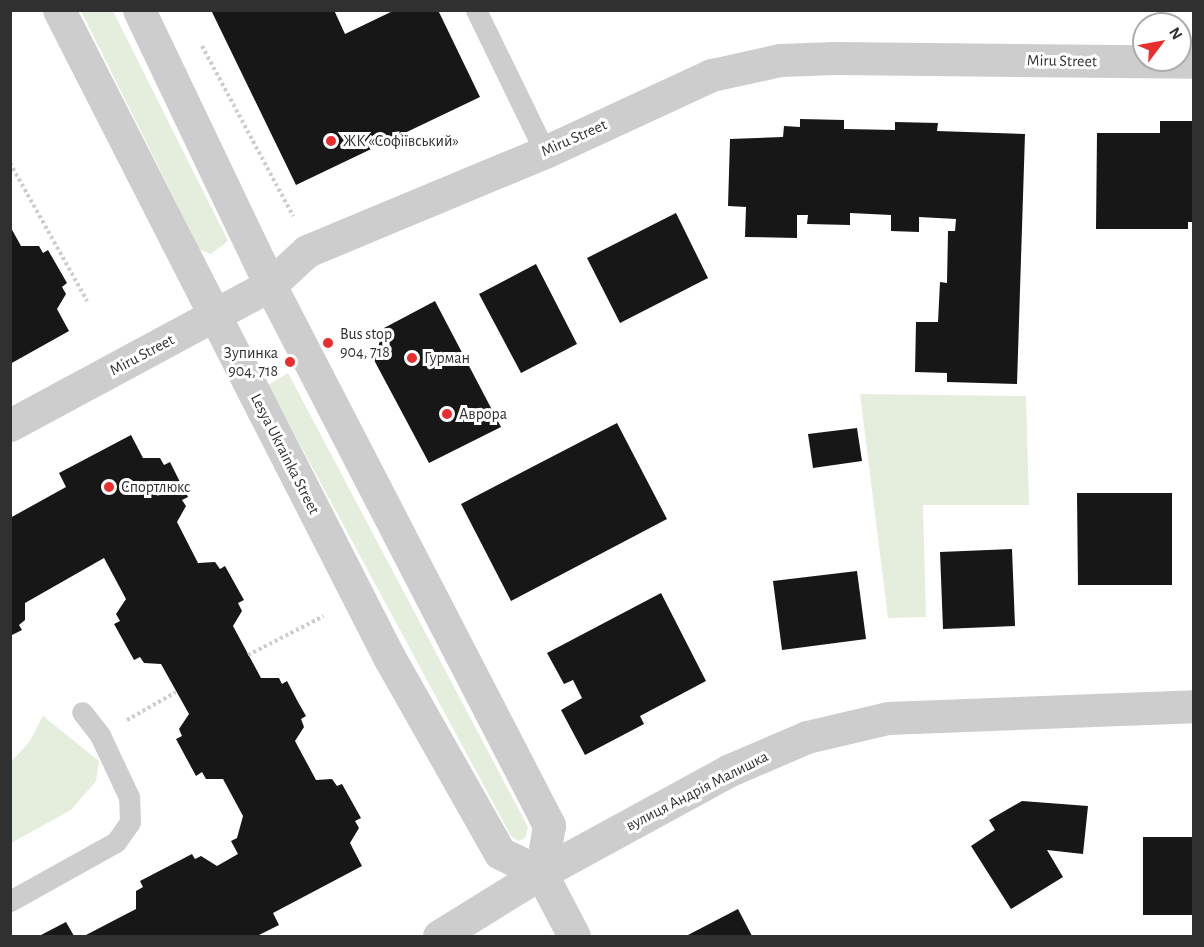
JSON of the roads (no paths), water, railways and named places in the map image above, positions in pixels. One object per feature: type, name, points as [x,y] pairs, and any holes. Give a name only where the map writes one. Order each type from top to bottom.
[{"type":"street","name":"Lesya Ukrainka Street","points":[[59,10],[389,657],[500,853],[541,873]]},
{"type":"street","points":[[139,10],[270,285],[549,825],[541,873],[574,936]]},
{"type":"street","name":"Miru Street","points":[[10,425],[270,285],[307,251],[545,152],[712,75],[780,60],[1194,62]]},
{"type":"street","name":"вулиця Андрія Малишка","points":[[439,936],[541,873],[730,770],[807,737],[888,718],[1194,706]]},
{"type":"lane","points":[[476,10],[545,152]]},
{"type":"lane","points":[[10,901],[116,842],[130,822],[129,797],[100,735],[82,712]]},
{"type":"place","name":"ЖК «Софіївський»","points":[[331,141]]},
{"type":"place","name":"Bus stop 904, 718","points":[[328,343]]},
{"type":"place","name":"Гурман","points":[[412,358]]},
{"type":"place","name":"Зупинка 904, 718","points":[[290,362]]},
{"type":"place","name":"Аврора","points":[[447,414]]},
{"type":"place","name":"Спортлюкс","points":[[109,487]]}]
